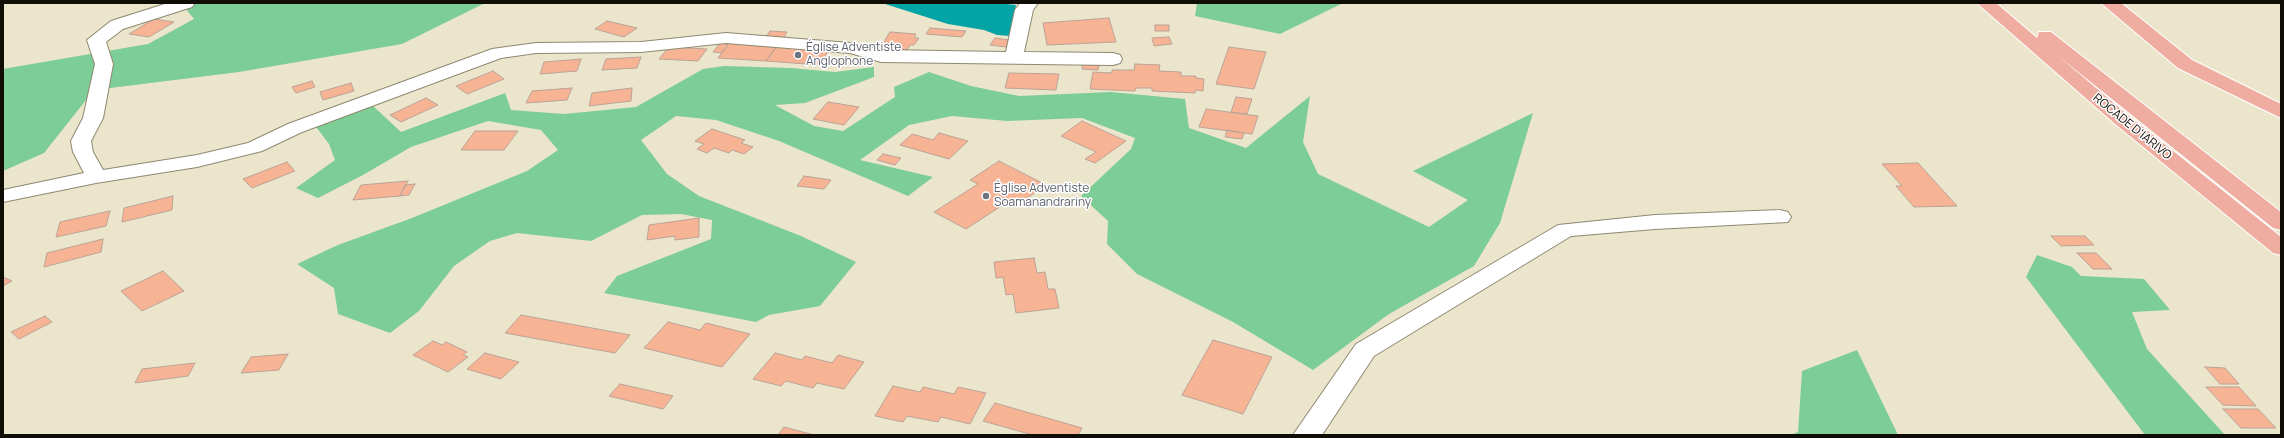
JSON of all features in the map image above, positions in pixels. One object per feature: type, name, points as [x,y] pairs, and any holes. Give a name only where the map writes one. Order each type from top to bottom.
[{"type":"main road","name":"ROCADE D'IARIVO","points":[[1986,3],[2121,119],[2281,248]]},
{"type":"main road","name":"ROCADE D'IARIVO","points":[[2006,3],[2281,223]]},
{"type":"main road","points":[[2110,3],[2185,64],[2281,112]]},
{"type":"street","points":[[96,177],[83,152],[81,141],[93,118],[104,64],[96,40],[117,25],[186,3]]},
{"type":"street","points":[[1014,56],[1024,10],[1028,3]]},
{"type":"street","points":[[3,196],[96,177],[197,161],[255,147],[295,128],[498,53],[536,48],[641,47],[726,38],[850,48],[881,56],[1014,56],[1112,59]]},
{"type":"street","points":[[1306,435],[1309,434],[1365,350],[1566,230],[1655,222],[1780,217]]},
{"type":"green space","points":[[181,3],[485,3],[402,44],[239,72],[94,90],[44,153],[3,171],[3,69],[148,44],[194,19]]},
{"type":"green space","points":[[1197,3],[1343,3],[1280,34],[1195,16]]},
{"type":"green space","points":[[724,66],[791,68],[835,72],[874,67],[874,77],[805,103],[775,105],[814,126],[843,131],[895,97],[894,87],[929,72],[971,86],[1019,96],[1111,92],[1185,99],[1189,128],[1246,148],[1310,96],[1303,142],[1318,174],[1429,227],[1468,200],[1413,171],[1533,113],[1500,223],[1474,266],[1389,314],[1313,370],[1233,322],[1137,274],[1107,244],[1108,221],[1081,196],[1131,149],[1135,138],[1082,118],[1007,121],[952,116],[909,125],[860,160],[933,177],[908,196],[779,141],[716,120],[676,116],[641,140],[667,174],[699,196],[801,236],[856,262],[820,306],[769,315],[756,322],[604,293],[617,276],[711,239],[712,220],[681,214],[642,215],[591,241],[517,233],[490,241],[454,266],[419,311],[390,333],[338,314],[334,288],[297,264],[338,245],[412,218],[527,171],[558,150],[541,130],[488,121],[411,147],[363,175],[318,198],[296,188],[335,160],[329,144],[313,123],[372,105],[401,132],[505,93],[511,110],[564,114],[636,107],[703,69]]},
{"type":"green space","points":[[2037,255],[2072,267],[2081,276],[2144,279],[2170,310],[2132,312],[2147,349],[2225,435],[2145,435],[2026,277]]},
{"type":"green space","points":[[1857,350],[1898,435],[1791,435],[1798,432],[1802,371]]},
{"type":"water","points":[[882,3],[998,3],[1016,5],[1010,36],[997,35],[984,30],[948,24]]},
{"type":"building","points":[[1109,18],[1116,42],[1047,45],[1043,23]]},
{"type":"building","points":[[154,19],[174,22],[149,37],[129,34]]},
{"type":"building","points":[[607,21],[637,28],[624,37],[595,29]]},
{"type":"building","points":[[1155,25],[1169,25],[1169,31],[1155,31]]},
{"type":"building","points":[[930,28],[966,31],[962,37],[926,34]]},
{"type":"building","points":[[770,31],[787,32],[783,39],[766,37]]},
{"type":"building","points":[[890,32],[916,34],[914,38],[919,38],[914,45],[910,45],[907,50],[880,48]]},
{"type":"building","points":[[1169,37],[1172,44],[1154,46],[1152,38]]},
{"type":"building","points":[[995,38],[1010,40],[1006,47],[990,45]]},
{"type":"building","points":[[720,43],[729,43],[722,53],[713,52]]},
{"type":"building","points":[[729,43],[777,46],[766,61],[718,58]]},
{"type":"building","points":[[777,46],[829,49],[820,65],[766,61]]},
{"type":"building","points":[[669,47],[707,49],[698,61],[659,59]]},
{"type":"building","points":[[1229,47],[1266,52],[1254,89],[1216,84]]},
{"type":"building","points":[[641,57],[637,68],[602,70],[606,59]]},
{"type":"building","points":[[581,59],[577,71],[540,74],[544,62]]},
{"type":"building","points":[[1083,64],[1099,65],[1098,70],[1082,69]]},
{"type":"building","points":[[1135,64],[1160,65],[1159,71],[1181,72],[1181,76],[1196,76],[1196,78],[1204,79],[1203,91],[1195,90],[1195,93],[1152,91],[1152,88],[1136,88],[1135,91],[1090,89],[1093,72],[1112,73],[1112,70],[1134,70]]},
{"type":"building","points":[[493,71],[504,79],[467,94],[456,86]]},
{"type":"building","points":[[1009,73],[1059,74],[1056,90],[1005,88]]},
{"type":"building","points":[[312,81],[315,87],[296,93],[292,87]]},
{"type":"building","points":[[351,83],[354,91],[323,100],[320,92]]},
{"type":"building","points":[[572,88],[567,100],[526,103],[532,91]]},
{"type":"building","points":[[632,88],[631,101],[589,106],[592,93]]},
{"type":"building","points":[[1236,97],[1252,99],[1247,114],[1231,112]]},
{"type":"building","points":[[426,98],[438,105],[401,122],[390,115]]},
{"type":"building","points":[[828,102],[859,107],[844,125],[813,119]]},
{"type":"building","points":[[1206,109],[1258,116],[1252,134],[1199,127]]},
{"type":"building","points":[[1082,121],[1126,141],[1095,163],[1085,159],[1096,152],[1061,136]]},
{"type":"building","points":[[712,129],[745,140],[741,143],[753,147],[744,154],[732,150],[729,153],[714,148],[707,153],[697,149],[704,144],[695,141]]},
{"type":"building","points":[[1227,130],[1244,133],[1242,139],[1225,137]]},
{"type":"building","points":[[475,131],[518,131],[504,150],[461,150]]},
{"type":"building","points":[[939,133],[968,141],[949,159],[900,145],[912,134],[933,140]]},
{"type":"building","points":[[883,154],[901,158],[895,165],[877,160]]},
{"type":"building","points":[[999,161],[1046,185],[1017,205],[1009,201],[966,229],[934,212],[978,184],[970,180]]},
{"type":"building","points":[[287,162],[295,171],[252,188],[243,179]]},
{"type":"building","points":[[1918,163],[1957,206],[1914,207],[1896,186],[1902,186],[1882,164]]},
{"type":"building","points":[[804,176],[831,180],[824,189],[797,186]]},
{"type":"building","points":[[408,181],[400,196],[353,200],[361,185]]},
{"type":"building","points":[[415,184],[409,195],[400,196],[405,185]]},
{"type":"building","points":[[173,196],[172,210],[122,222],[124,208]]},
{"type":"building","points":[[110,211],[106,226],[56,237],[60,222]]},
{"type":"building","points":[[699,218],[699,237],[675,240],[675,236],[647,240],[649,225]]},
{"type":"building","points":[[2051,236],[2085,236],[2094,245],[2061,246]]},
{"type":"building","points":[[103,239],[101,252],[44,267],[47,253]]},
{"type":"building","points":[[2077,253],[2096,253],[2112,269],[2093,269]]},
{"type":"building","points":[[1034,258],[1037,273],[1045,272],[1048,289],[1055,289],[1059,308],[1016,313],[1013,294],[1006,295],[1003,277],[996,278],[994,262]]},
{"type":"building","points":[[163,271],[184,291],[142,311],[121,291]]},
{"type":"building","points":[[3,277],[12,281],[3,286]]},
{"type":"building","points":[[521,315],[630,335],[615,353],[505,333]]},
{"type":"building","points":[[45,316],[52,322],[19,339],[11,332]]},
{"type":"building","points":[[668,322],[700,330],[706,323],[750,334],[722,367],[644,348]]},
{"type":"building","points":[[1213,340],[1272,357],[1243,414],[1182,395]]},
{"type":"building","points":[[433,341],[442,345],[446,342],[467,352],[463,355],[468,357],[448,372],[413,355]]},
{"type":"building","points":[[485,353],[519,362],[501,379],[467,369]]},
{"type":"building","points":[[775,353],[802,360],[805,356],[832,363],[838,355],[864,362],[844,389],[817,383],[813,388],[786,381],[781,386],[753,379]]},
{"type":"building","points":[[288,354],[279,370],[241,373],[251,357]]},
{"type":"building","points":[[195,363],[188,376],[135,383],[142,369]]},
{"type":"building","points":[[2205,367],[2225,368],[2239,384],[2220,384]]},
{"type":"building","points":[[620,384],[673,396],[663,409],[609,396]]},
{"type":"building","points":[[893,386],[920,392],[923,387],[954,394],[958,387],[986,393],[970,424],[941,417],[938,422],[907,416],[903,422],[875,416]]},
{"type":"building","points":[[2206,387],[2239,387],[2256,406],[2223,405]]},
{"type":"building","points":[[995,403],[1082,428],[1078,435],[1033,435],[983,421]]},
{"type":"building","points":[[2223,409],[2258,409],[2276,428],[2241,428]]},
{"type":"building","points":[[784,427],[814,435],[778,435]]},
{"type":"place","name":"Église Adventiste Anglophone","points":[[798,55]]},
{"type":"place","name":"Église Adventiste Soamanandrariny","points":[[986,196]]}]
